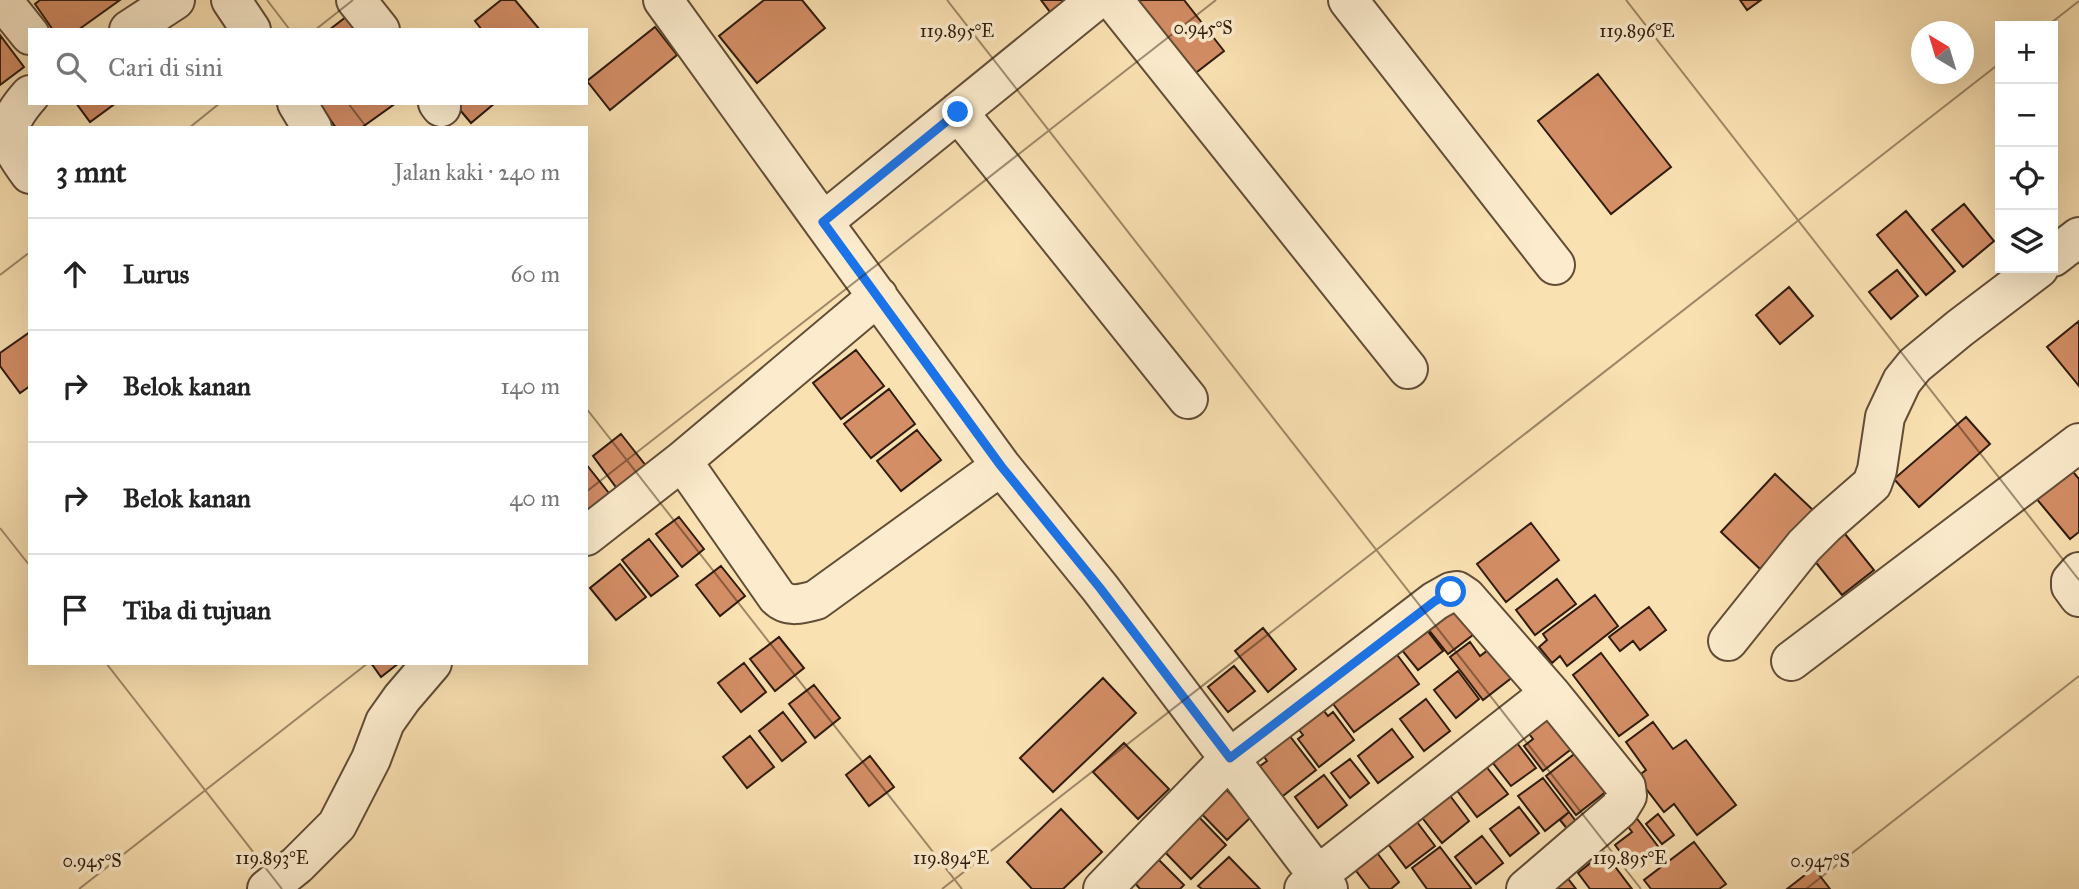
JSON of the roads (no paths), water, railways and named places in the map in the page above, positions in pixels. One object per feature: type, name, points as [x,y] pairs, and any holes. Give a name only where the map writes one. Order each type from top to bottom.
[{"type":"street","points":[[2,0],[28,32]]},
{"type":"street","points":[[133,28],[175,0]]},
{"type":"street","points":[[231,0],[250,28]]},
{"type":"street","points":[[356,0],[378,28]]},
{"type":"street","points":[[663,0],[1001,466],[1100,588],[1230,758],[1316,885],[1549,694]]},
{"type":"street","points":[[823,222],[1096,0]]},
{"type":"street","points":[[1112,0],[1408,369]]},
{"type":"street","points":[[1348,0],[1555,265]]},
{"type":"street","points":[[28,98],[12,119],[8,135],[28,171]]},
{"type":"street","points":[[298,105],[311,126]]},
{"type":"street","points":[[958,112],[1188,400]]},
{"type":"street","points":[[2058,253],[2079,237]]},
{"type":"street","points":[[1728,641],[1804,546],[1872,484],[1877,470],[1885,417],[1902,381],[1915,365],[2032,273]]},
{"type":"street","points":[[588,534],[682,461],[878,296]]},
{"type":"street","points":[[1791,661],[2079,443]]},
{"type":"street","points":[[682,461],[777,597],[784,603],[794,604],[816,600],[1001,466]]},
{"type":"street","points":[[2079,572],[2071,581],[2071,586],[2079,597]]},
{"type":"street","points":[[1103,889],[1230,758],[1435,601],[1457,591],[1466,597],[1626,786],[1627,796],[1619,809],[1526,889]]},
{"type":"street","points":[[267,889],[297,865],[337,825],[371,759],[385,722],[430,665]]}]
